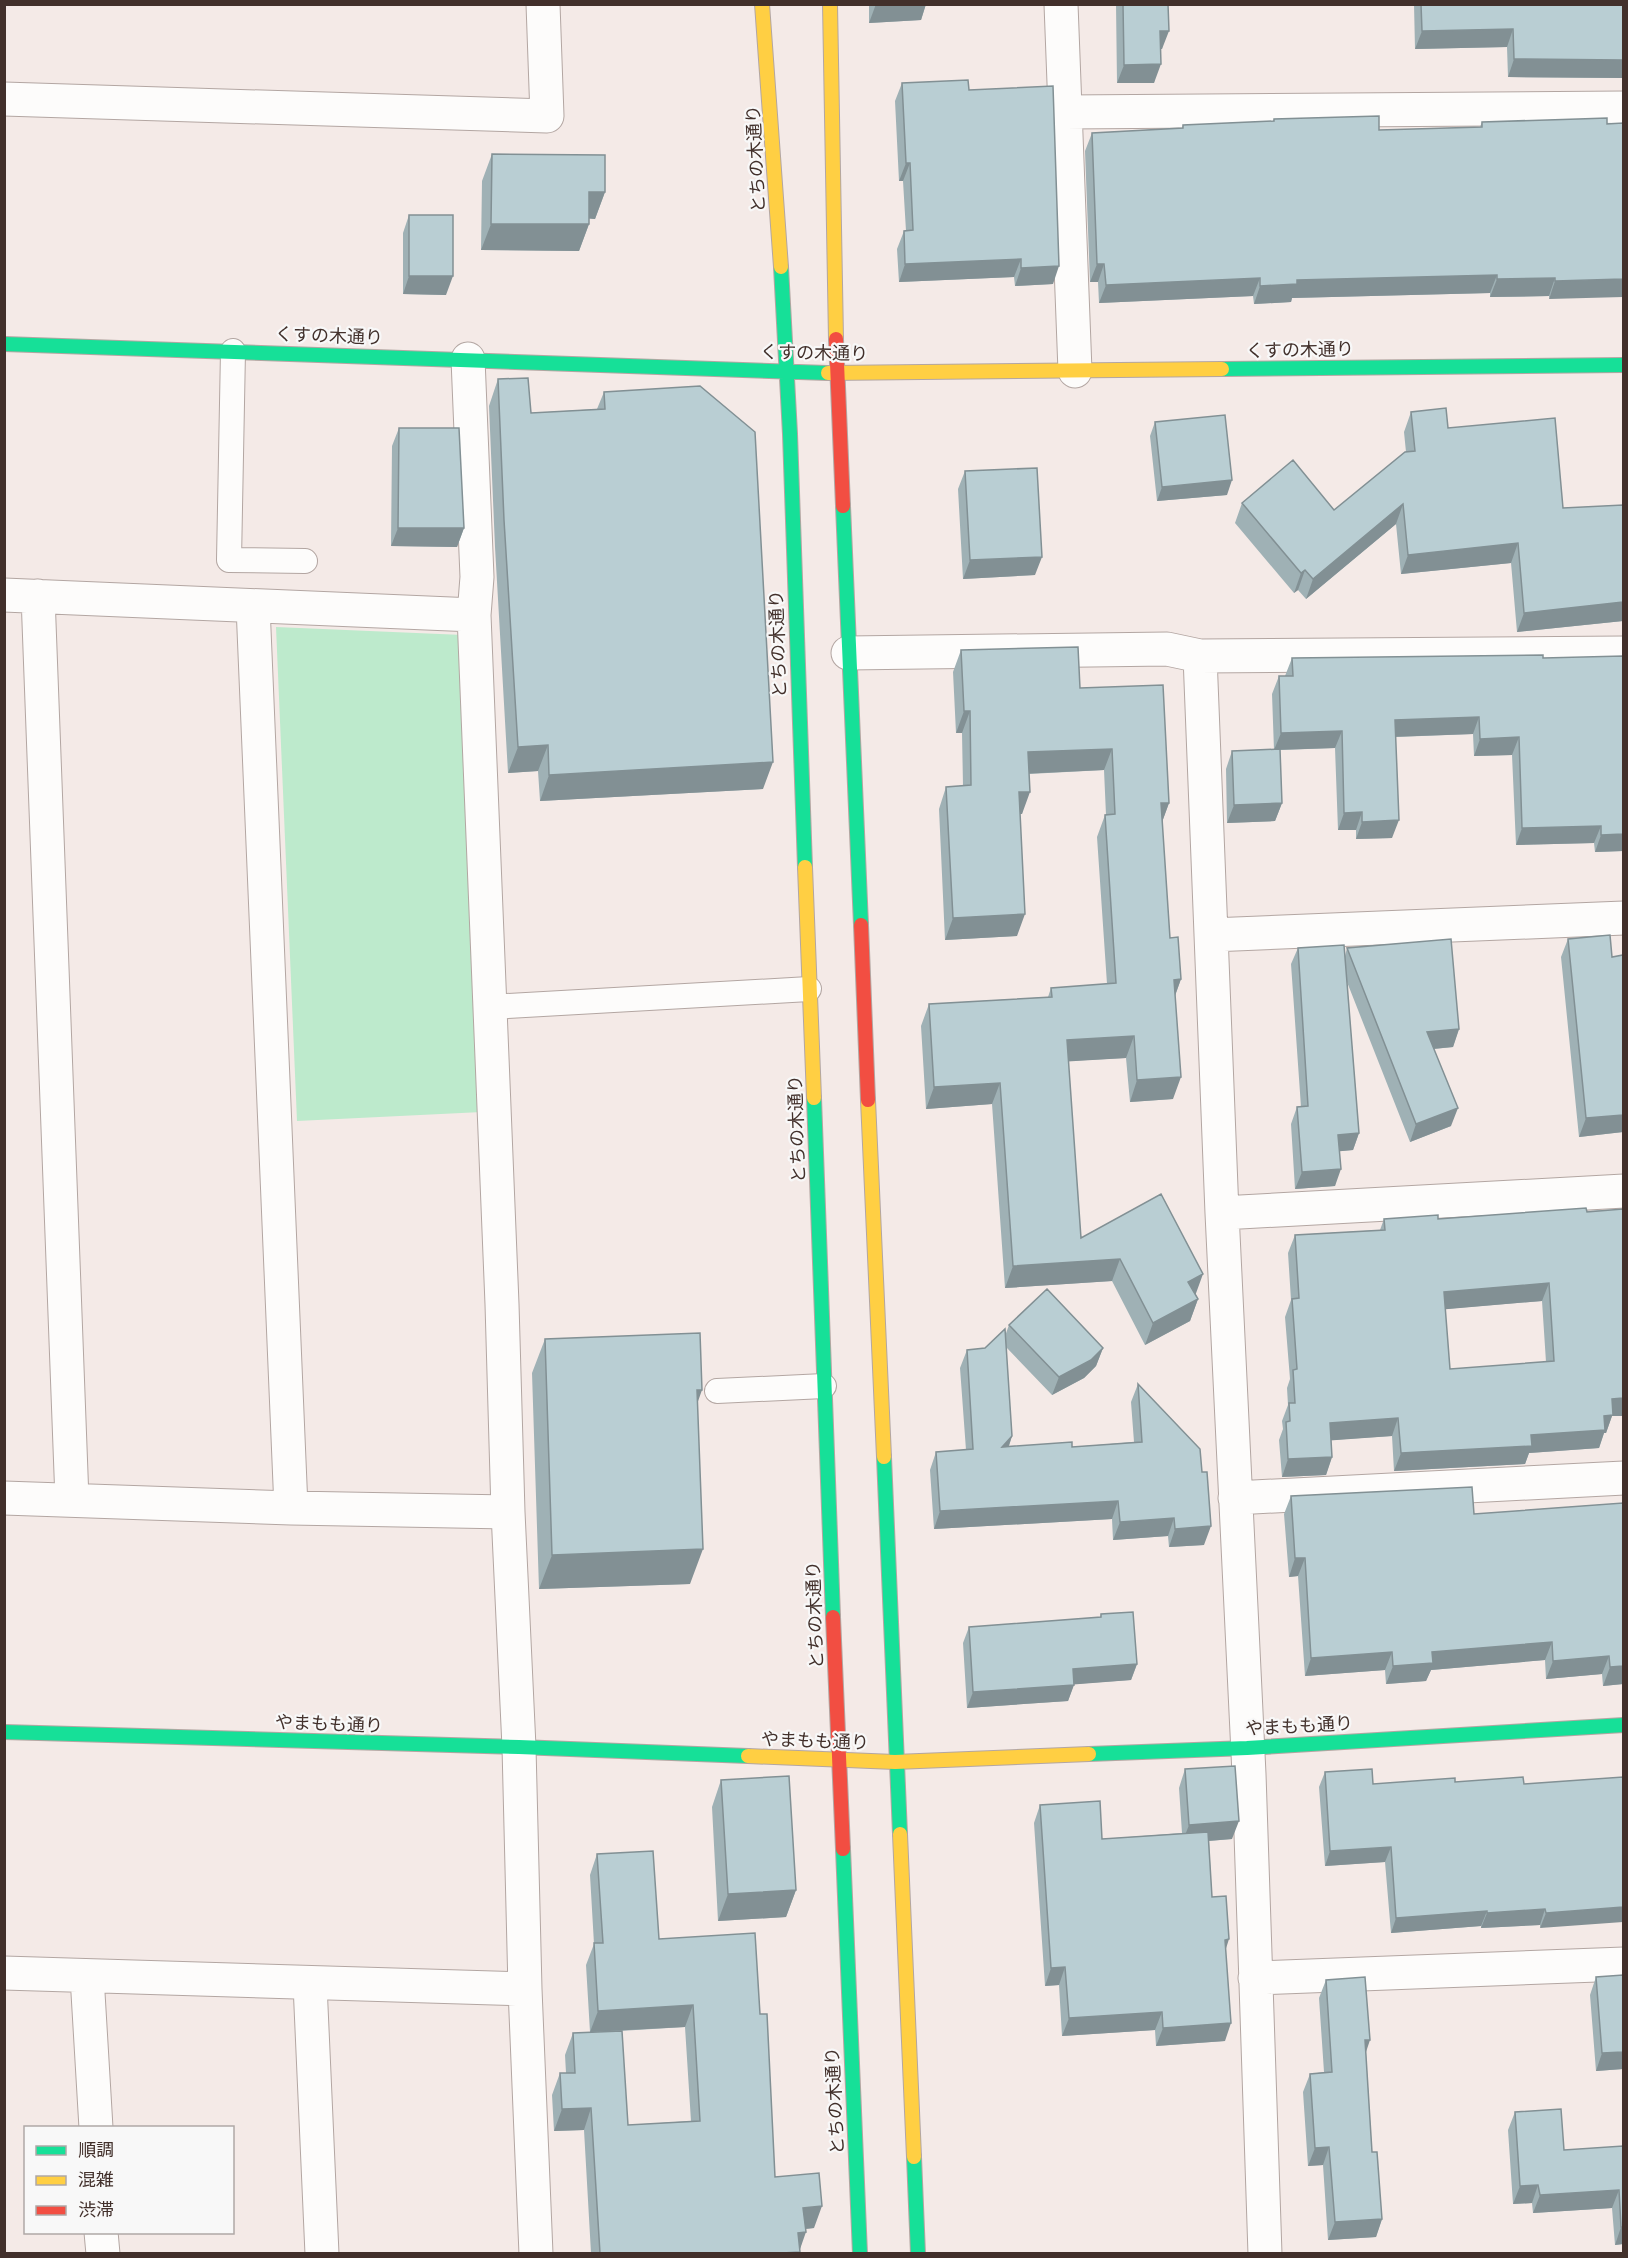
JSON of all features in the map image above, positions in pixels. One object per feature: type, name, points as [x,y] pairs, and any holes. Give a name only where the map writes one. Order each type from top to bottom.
[{"type":"street","points":[[4,99],[547,116],[543,4]]},
{"type":"street","name":"とちの木通り","points":[[762,4],[772,117],[786,372],[824,1386],[860,2253]]},
{"type":"street","points":[[830,4],[837,373],[918,2253]]},
{"type":"street","points":[[1061,4],[1075,370]]},
{"type":"street","points":[[1065,112],[1623,108]]},
{"type":"street","name":"くすの木通り","points":[[4,344],[837,373],[1623,365]]},
{"type":"street","points":[[468,359],[477,577],[474,615],[502,1304],[507,1512],[519,1748],[525,1989],[536,2253]]},
{"type":"street","points":[[4,595],[474,615]]},
{"type":"street","points":[[38,596],[72,1500]]},
{"type":"street","points":[[253,606],[291,1508]]},
{"type":"street","points":[[848,653],[1167,649],[1200,656],[1623,653]]},
{"type":"street","points":[[1200,656],[1222,1213],[1247,1748],[1265,2253]]},
{"type":"street","points":[[1211,935],[1623,918]]},
{"type":"street","points":[[1222,1213],[1623,1191]]},
{"type":"street","points":[[1235,1498],[1623,1479]]},
{"type":"street","points":[[4,1498],[291,1508],[507,1512]]},
{"type":"street","name":"やまもも通り","points":[[4,1732],[896,1762],[1247,1748],[1623,1725]]},
{"type":"street","points":[[1256,1978],[1623,1964]]},
{"type":"street","points":[[4,1973],[525,1989]]},
{"type":"street","points":[[87,1976],[96,2126]]},
{"type":"street","points":[[310,1984],[322,2253]]},
{"type":"street","points":[[102,2234],[103,2253]]},
{"type":"lane","points":[[233,351],[229,560],[305,561]]},
{"type":"lane","points":[[490,1007],[809,989]]},
{"type":"lane","points":[[717,1391],[824,1386]]},
{"type":"green space","points":[[276,627],[463,635],[482,1112],[297,1121]]},
{"type":"building","points":[[1123,4],[1168,4],[1169,31],[1160,31],[1161,64],[1124,65]]},
{"type":"building","points":[[1421,4],[1623,4],[1623,60],[1514,59],[1513,29],[1422,31]]},
{"type":"building","points":[[968,80],[969,90],[1053,86],[1059,266],[1021,268],[1021,259],[905,264],[904,231],[913,230],[910,163],[906,163],[902,83]]},
{"type":"building","points":[[1379,116],[1379,130],[1482,127],[1482,122],[1607,118],[1607,124],[1623,123],[1623,279],[1555,281],[1555,278],[1497,279],[1497,275],[1297,280],[1297,284],[1260,286],[1260,278],[1106,285],[1104,264],[1097,264],[1092,133],[1183,128],[1183,125],[1274,121],[1274,119]]},
{"type":"building","points":[[492,154],[605,155],[605,192],[589,192],[589,224],[491,224]]},
{"type":"building","points":[[409,215],[453,215],[453,276],[409,276]]},
{"type":"building","points":[[528,378],[531,413],[605,409],[604,392],[700,386],[755,432],[773,762],[549,775],[548,745],[518,747],[498,379]]},
{"type":"building","points":[[1446,408],[1448,428],[1555,418],[1563,508],[1623,505],[1623,602],[1524,613],[1518,543],[1408,555],[1403,504],[1313,579],[1305,570],[1301,573],[1242,503],[1293,460],[1334,510],[1405,452],[1415,451],[1411,412]]},
{"type":"building","points":[[1225,415],[1232,480],[1162,487],[1155,422]]},
{"type":"building","points":[[399,428],[459,428],[464,528],[398,528]]},
{"type":"building","points":[[1037,468],[1042,557],[970,560],[965,471]]},
{"type":"building","points":[[1078,647],[1080,688],[1163,685],[1169,803],[1161,803],[1170,938],[1178,937],[1181,979],[1174,980],[1181,1077],[1137,1080],[1134,1036],[1067,1040],[1081,1238],[1161,1194],[1203,1274],[1188,1282],[1198,1299],[1153,1323],[1120,1259],[1013,1266],[1000,1083],[934,1087],[929,1004],[1052,997],[1051,988],[1116,983],[1105,815],[1115,814],[1112,749],[1028,752],[1030,792],[1019,792],[1025,914],[953,918],[946,787],[971,785],[970,711],[964,711],[961,650]]},
{"type":"building","points":[[1543,655],[1543,658],[1623,656],[1623,834],[1601,835],[1601,826],[1522,828],[1519,737],[1480,739],[1479,717],[1395,720],[1399,820],[1362,822],[1362,812],[1344,813],[1342,731],[1281,733],[1279,676],[1293,676],[1292,658]]},
{"type":"building","points":[[1280,749],[1282,803],[1234,805],[1232,751]]},
{"type":"building","points":[[1610,935],[1612,957],[1623,955],[1623,1115],[1586,1118],[1568,939]]},
{"type":"building","points":[[1451,939],[1459,1029],[1427,1032],[1458,1108],[1416,1124],[1347,948]]},
{"type":"building","points":[[1344,945],[1359,1133],[1338,1135],[1341,1169],[1302,1172],[1297,1107],[1308,1106],[1298,948]]},
{"type":"building","points":[[1586,1208],[1587,1212],[1623,1209],[1623,1398],[1612,1399],[1613,1415],[1604,1416],[1605,1430],[1531,1435],[1532,1446],[1401,1453],[1398,1418],[1330,1423],[1332,1457],[1288,1459],[1286,1422],[1290,1421],[1289,1403],[1295,1403],[1293,1370],[1297,1369],[1292,1299],[1299,1298],[1295,1235],[1385,1230],[1384,1219],[1438,1215],[1438,1219]],"holes":[[[1549,1283],[1554,1361],[1450,1369],[1444,1292]]]},
{"type":"building","points":[[1047,1289],[1103,1348],[1091,1360],[1059,1377],[1009,1325]]},
{"type":"building","points":[[1005,1329],[1012,1436],[1002,1447],[1072,1442],[1072,1447],[1142,1442],[1138,1384],[1200,1449],[1202,1472],[1207,1472],[1211,1526],[1175,1529],[1174,1518],[1120,1522],[1118,1501],[940,1511],[936,1452],[973,1449],[967,1350],[985,1348]]},
{"type":"building","points":[[700,1333],[702,1390],[697,1390],[703,1549],[552,1555],[545,1339]]},
{"type":"building","points":[[1472,1487],[1474,1514],[1623,1503],[1623,1666],[1610,1667],[1609,1656],[1553,1661],[1552,1642],[1432,1652],[1433,1663],[1393,1666],[1392,1652],[1311,1658],[1305,1558],[1295,1558],[1291,1496]]},
{"type":"building","points":[[1133,1612],[1137,1664],[1073,1669],[1074,1685],[973,1692],[969,1627],[1101,1617],[1101,1614]]},
{"type":"building","points":[[1235,1766],[1239,1821],[1189,1825],[1185,1769]]},
{"type":"building","points":[[1372,1769],[1373,1784],[1455,1778],[1455,1782],[1523,1777],[1524,1784],[1623,1777],[1623,1907],[1546,1913],[1545,1909],[1487,1913],[1487,1911],[1396,1918],[1391,1847],[1330,1851],[1325,1772]]},
{"type":"building","points":[[789,1776],[796,1890],[728,1894],[721,1780]]},
{"type":"building","points":[[1100,1801],[1102,1839],[1208,1832],[1212,1897],[1226,1896],[1229,1939],[1225,1940],[1231,2023],[1163,2028],[1162,2012],[1069,2018],[1065,1967],[1051,1968],[1040,1805]]},
{"type":"building","points":[[653,1851],[659,1939],[755,1933],[760,2014],[767,2014],[775,2177],[819,2173],[822,2206],[803,2208],[806,2232],[798,2233],[800,2252],[600,2253],[591,2108],[562,2109],[560,2073],[575,2073],[573,2033],[622,2031],[628,2125],[700,2121],[693,2005],[598,2011],[594,1943],[603,1943],[597,1854]]},
{"type":"building","points":[[1623,1975],[1623,2052],[1602,2053],[1596,1977]]},
{"type":"building","points":[[1365,1977],[1370,2040],[1365,2040],[1372,2152],[1377,2152],[1382,2219],[1335,2222],[1329,2147],[1315,2148],[1310,2074],[1332,2072],[1326,1980]]},
{"type":"building","points":[[1561,2109],[1564,2150],[1623,2146],[1623,2227],[1621,2227],[1619,2190],[1540,2195],[1538,2185],[1520,2186],[1515,2112]]},
{"type":"traffic: fast","points":[[781,267],[790,434],[805,867]]},
{"type":"traffic: fast","points":[[4,344],[828,373]]},
{"type":"traffic: fast","points":[[1222,369],[1624,365]]},
{"type":"traffic: fast","points":[[843,506],[861,925]]},
{"type":"traffic: fast","points":[[814,1098],[833,1617]]},
{"type":"traffic: fast","points":[[884,1457],[900,1834]]},
{"type":"traffic: fast","points":[[1089,1754],[1247,1748],[1624,1725]]},
{"type":"traffic: fast","points":[[4,1732],[748,1756]]},
{"type":"traffic: fast","points":[[843,1849],[860,2254]]},
{"type":"traffic: fast","points":[[914,2157],[918,2254]]},
{"type":"traffic: slow","points":[[762,4],[781,267]]},
{"type":"traffic: slow","points":[[830,4],[836,339]]},
{"type":"traffic: slow","points":[[828,373],[1222,369]]},
{"type":"traffic: slow","points":[[805,867],[814,1098]]},
{"type":"traffic: slow","points":[[868,1100],[884,1457]]},
{"type":"traffic: slow","points":[[748,1756],[895,1762],[1089,1754]]},
{"type":"traffic: slow","points":[[900,1834],[914,2157]]},
{"type":"traffic: jam","points":[[836,339],[843,506]]},
{"type":"traffic: jam","points":[[861,925],[868,1100]]},
{"type":"traffic: jam","points":[[833,1617],[843,1849]]}]
